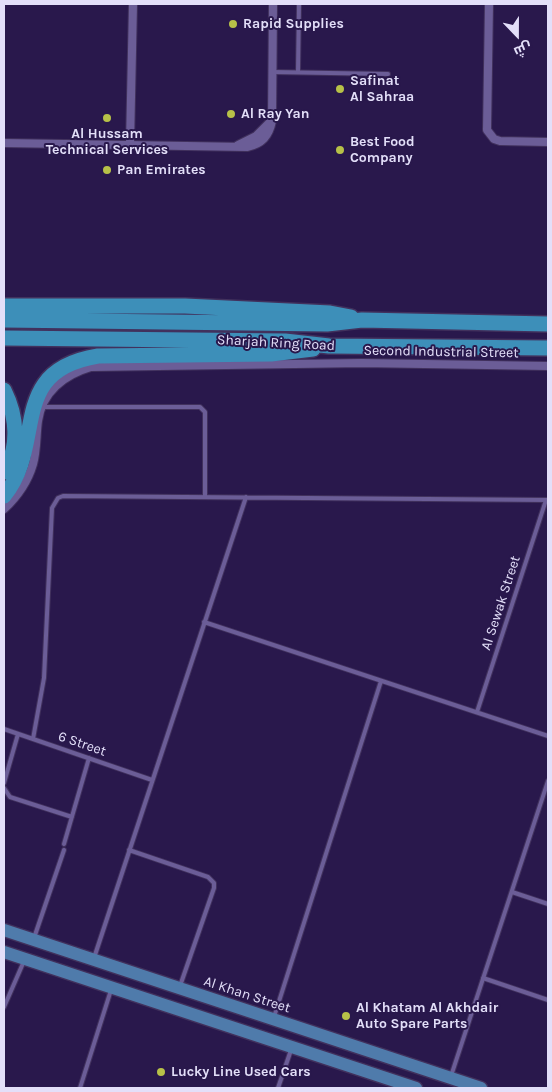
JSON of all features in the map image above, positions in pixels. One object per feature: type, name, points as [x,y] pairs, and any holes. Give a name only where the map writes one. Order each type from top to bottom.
[{"type":"highway","points":[[4,306],[206,307],[330,313],[362,320]]},
{"type":"highway","name":"Sharjah Ring Road","points":[[4,320],[328,324],[362,320],[548,324]]},
{"type":"highway","name":"Sharjah Ring Road","points":[[4,338],[284,341],[329,346],[548,348]]},
{"type":"highway","points":[[4,496],[15,479],[24,457],[31,410],[38,394],[52,376],[72,363],[98,356],[290,353],[329,346]]},
{"type":"highway","points":[[4,390],[11,405],[15,436],[12,452],[4,472]]},
{"type":"main road","name":"Al Khan Street","points":[[4,930],[482,1088]]},
{"type":"main road","points":[[4,952],[416,1088]]},
{"type":"street","points":[[130,144],[133,4]]},
{"type":"street","points":[[4,143],[237,146],[256,136],[272,121],[274,4]]},
{"type":"street","points":[[489,4],[486,118],[494,131],[506,141],[548,142]]},
{"type":"street","name":"Second Industrial Street","points":[[4,509],[20,491],[33,464],[38,419],[42,407],[55,386],[64,378],[77,371],[105,365],[362,363],[548,366]]},
{"type":"lane","points":[[298,4],[298,72]]},
{"type":"lane","points":[[272,72],[388,74]]},
{"type":"lane","points":[[42,407],[200,407],[205,412],[205,496]]},
{"type":"lane","points":[[33,739],[44,678],[51,514],[54,503],[58,498],[69,494],[547,500]]},
{"type":"lane","points":[[93,960],[246,497]]},
{"type":"lane","name":"Al Sewak Street","points":[[477,712],[547,500]]},
{"type":"lane","points":[[204,622],[548,736]]},
{"type":"lane","points":[[273,1019],[382,681]]},
{"type":"lane","name":"6 Street","points":[[4,729],[152,780]]},
{"type":"lane","points":[[4,783],[18,734]]},
{"type":"lane","points":[[64,844],[89,758]]},
{"type":"lane","points":[[450,1078],[548,781]]},
{"type":"lane","points":[[4,788],[10,797],[72,817]]},
{"type":"lane","points":[[33,940],[64,850]]},
{"type":"lane","points":[[129,850],[208,876],[214,883],[214,888],[179,988]]},
{"type":"lane","points":[[512,892],[548,904]]},
{"type":"lane","points":[[4,1007],[25,959]]},
{"type":"lane","points":[[483,978],[548,1000]]},
{"type":"lane","points":[[80,1088],[112,988]]},
{"type":"lane","points":[[278,1088],[292,1047]]},
{"type":"place","name":"Rapid Supplies","points":[[233,24]]},
{"type":"place","name":"Safinat Al Sahraa","points":[[340,89]]},
{"type":"place","name":"Al Ray Yan","points":[[231,114]]},
{"type":"place","name":"Al Hussam Technical Services","points":[[107,118]]},
{"type":"place","name":"Best Food Company","points":[[340,150]]},
{"type":"place","name":"Pan Emirates","points":[[107,170]]},
{"type":"place","name":"Al Khatam Al Akhdair Auto Spare Parts","points":[[346,1016]]},
{"type":"place","name":"Lucky Line Used Cars","points":[[161,1072]]}]
